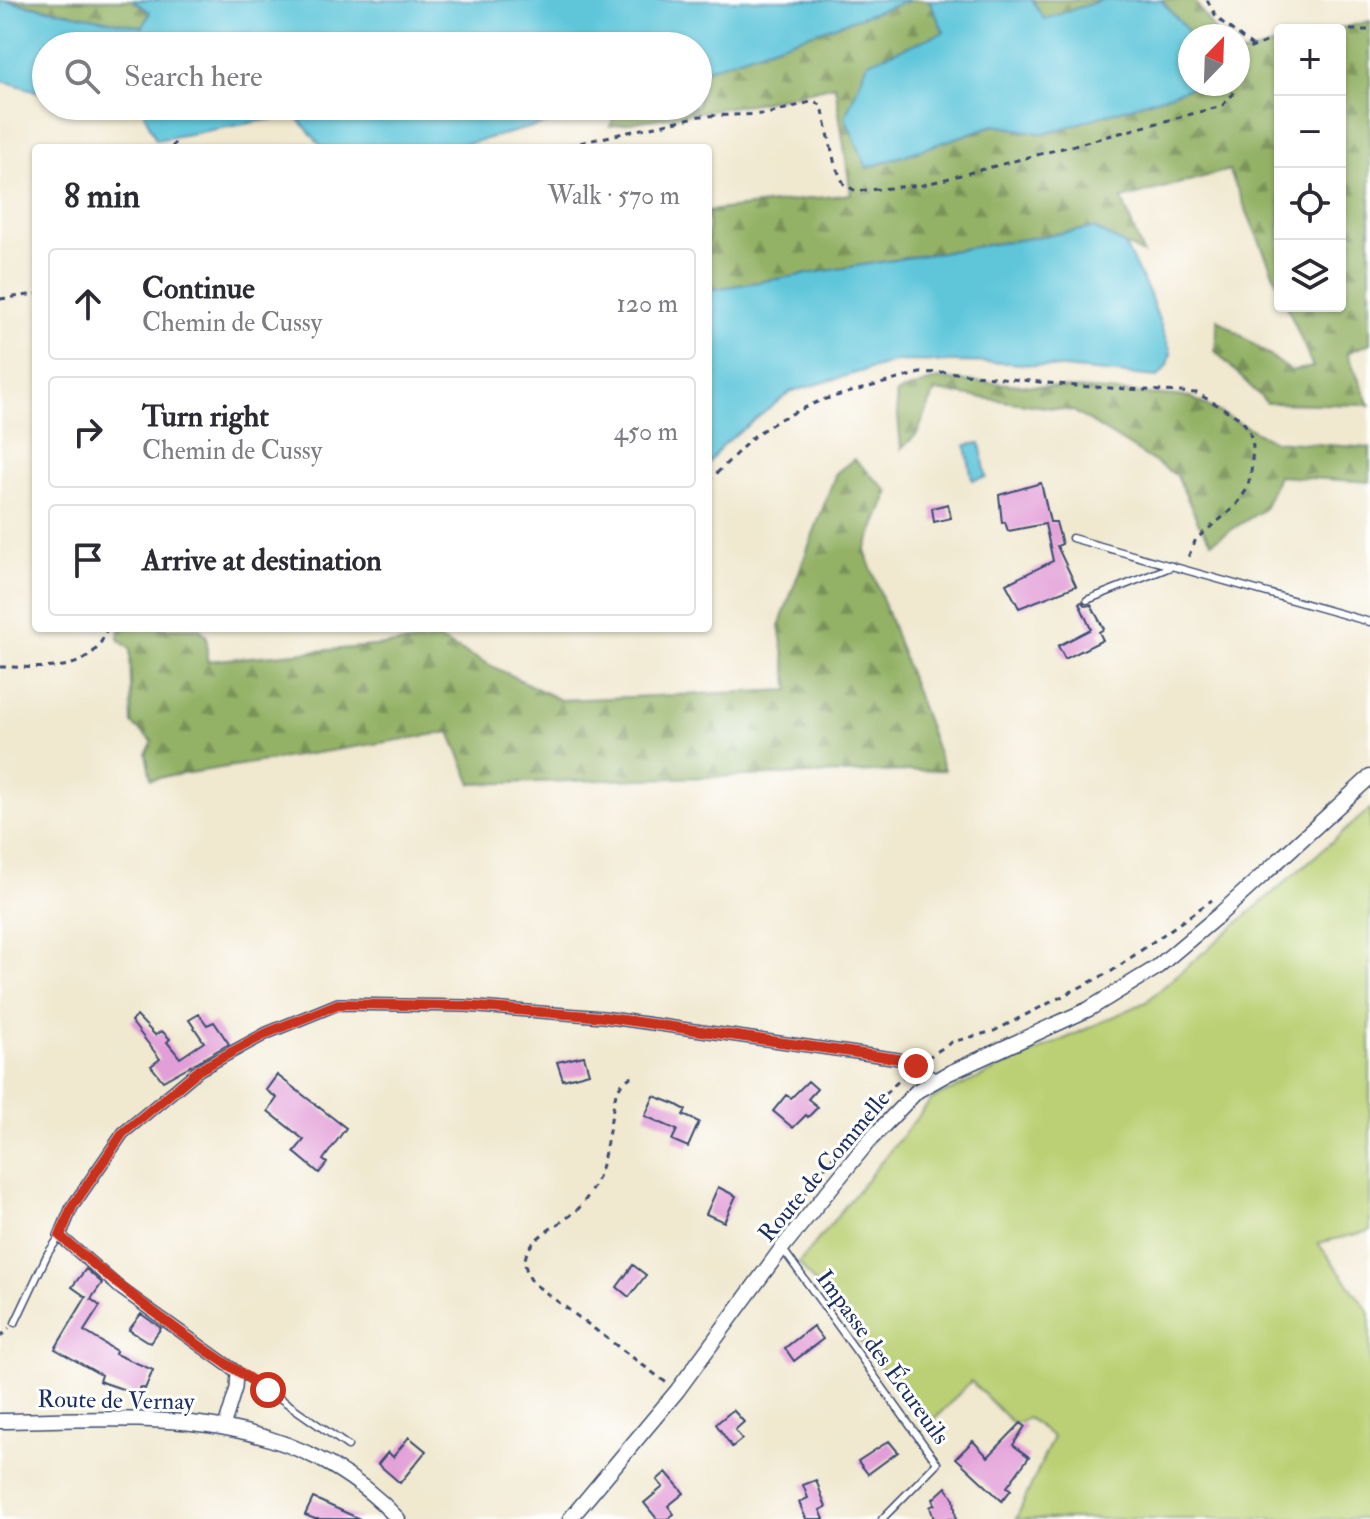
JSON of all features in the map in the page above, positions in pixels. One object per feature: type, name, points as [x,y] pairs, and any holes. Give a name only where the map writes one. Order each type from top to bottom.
[{"type":"street","name":"Route de Commelle","points":[[570,1519],[677,1391],[782,1248],[891,1116],[917,1091],[1089,1009],[1156,968],[1219,915],[1370,777]]},
{"type":"street","points":[[224,1427],[236,1388],[237,1372],[121,1289],[60,1236],[72,1207],[123,1133],[199,1070],[267,1033],[338,1004],[466,1006],[603,1017],[899,1059],[916,1066],[935,1080]]},
{"type":"street","name":"Route de Vernay","points":[[0,1421],[170,1420],[243,1431],[301,1450],[338,1470],[398,1519]]},
{"type":"lane","points":[[1072,538],[1370,622]]},
{"type":"lane","points":[[1087,600],[1173,566]]},
{"type":"lane","points":[[15,1323],[48,1253],[60,1236]]},
{"type":"lane","name":"Impasse des Écureuils","points":[[782,1248],[937,1463],[882,1519]]},
{"type":"lane","points":[[237,1372],[348,1446]]},
{"type":"path","points":[[1207,0],[1217,18],[1253,47]]},
{"type":"path","points":[[1346,30],[1370,30]]},
{"type":"path","points":[[1250,48],[1274,38]]},
{"type":"path","points":[[712,116],[767,114],[814,101],[822,106],[835,165],[844,184],[856,191],[923,185],[1222,106],[1231,96]]},
{"type":"path","points":[[575,144],[682,120]]},
{"type":"path","points":[[174,144],[176,140]]},
{"type":"path","points":[[0,299],[32,295]]},
{"type":"path","points":[[712,478],[755,435],[782,418],[822,400],[920,373],[947,372],[1076,386],[1197,393],[1241,419],[1249,430],[1253,446],[1251,473],[1247,489],[1235,507],[1196,539],[1183,569]]},
{"type":"path","points":[[0,667],[71,666],[91,656],[106,632]]},
{"type":"path","points":[[782,1248],[788,1215],[870,1108],[916,1066],[952,1042],[994,1031],[1112,971],[1220,895]]},
{"type":"path","points":[[632,1076],[622,1083],[616,1093],[597,1180],[570,1216],[531,1243],[525,1262],[526,1273],[533,1283],[677,1391]]},
{"type":"green space","points":[[5,0],[132,0],[150,12],[143,28]]},
{"type":"green space","points":[[911,0],[929,0],[944,32],[867,168],[995,125],[1045,134],[1178,92],[1178,96],[1250,96],[1250,52],[1274,46],[1274,275],[1229,170],[1122,199],[1143,254],[1093,228],[712,289],[712,211],[851,194],[835,85],[712,110],[712,67]]},
{"type":"green space","points":[[1033,0],[1102,0],[1044,20]]},
{"type":"green space","points":[[1161,0],[1194,0],[1210,24],[1182,24]]},
{"type":"green space","points":[[1370,21],[1370,343],[1347,353],[1370,405],[1267,403],[1215,351],[1218,319],[1291,371],[1313,367],[1290,312],[1346,312],[1346,27]]},
{"type":"green space","points":[[613,120],[648,120],[610,126]]},
{"type":"green space","points":[[938,379],[1190,397],[1273,441],[1370,448],[1370,482],[1278,476],[1264,509],[1212,542],[1199,524],[1177,476],[1073,411],[935,391],[917,434],[901,449],[896,393]]},
{"type":"green space","points":[[854,459],[889,492],[865,551],[944,770],[472,784],[450,732],[151,779],[146,754],[153,742],[132,724],[130,649],[118,639],[119,632],[203,632],[207,637],[207,661],[440,640],[560,700],[790,690],[779,626],[836,473]]},
{"type":"green space","points":[[1370,809],[1370,1231],[1318,1243],[1370,1313],[1370,1519],[1016,1519],[1053,1437],[1028,1418],[1013,1424],[971,1381],[927,1427],[799,1263],[932,1099],[1146,1002]]},
{"type":"water","points":[[0,0],[143,27],[150,12],[132,0],[911,0],[712,67],[712,32],[32,32],[32,90],[0,80]]},
{"type":"water","points":[[929,0],[1032,0],[1044,19],[1102,0],[1161,0],[1182,24],[1178,24],[1178,92],[1045,134],[994,125],[867,168],[845,117],[868,62],[944,32]]},
{"type":"water","points":[[147,120],[267,120],[156,140]]},
{"type":"water","points":[[299,120],[561,120],[466,144],[320,144]]},
{"type":"water","points":[[1093,228],[1124,244],[1149,293],[1171,353],[1168,365],[1158,377],[1010,363],[898,361],[790,392],[723,445],[712,459],[712,289]]},
{"type":"water","points":[[980,443],[986,477],[972,480],[966,445]]},
{"type":"building","points":[[1041,483],[1050,522],[1056,522],[1062,544],[1057,546],[1076,586],[1019,608],[1006,584],[1053,561],[1045,524],[1008,531],[1005,522],[1002,523],[999,495]]},
{"type":"building","points":[[948,504],[951,518],[934,522],[932,508]]},
{"type":"building","points":[[1079,603],[1085,606],[1091,605],[1104,629],[1099,632],[1103,640],[1065,659],[1058,646],[1091,629]]},
{"type":"building","points":[[199,1014],[207,1025],[214,1022],[229,1044],[163,1081],[151,1066],[160,1059],[131,1021],[137,1016],[155,1035],[162,1031],[180,1058],[204,1042],[189,1020]]},
{"type":"building","points":[[584,1056],[589,1073],[563,1080],[557,1062]]},
{"type":"building","points":[[277,1075],[346,1128],[323,1160],[327,1163],[319,1173],[294,1152],[304,1140],[268,1111],[277,1098],[266,1090]]},
{"type":"building","points":[[808,1081],[817,1089],[808,1099],[818,1107],[793,1128],[773,1111],[786,1095],[791,1098]]},
{"type":"building","points":[[654,1096],[686,1110],[683,1115],[699,1122],[688,1147],[672,1140],[677,1130],[645,1116]]},
{"type":"building","points":[[718,1187],[736,1196],[724,1222],[706,1214]]},
{"type":"building","points":[[633,1265],[646,1275],[629,1297],[617,1287]]},
{"type":"building","points":[[86,1269],[102,1283],[91,1299],[100,1306],[84,1331],[116,1351],[115,1354],[153,1370],[145,1389],[140,1387],[137,1394],[99,1381],[101,1375],[55,1349],[86,1297],[72,1287]]},
{"type":"building","points":[[141,1314],[161,1328],[150,1343],[129,1330]]},
{"type":"building","points":[[813,1326],[823,1339],[794,1361],[785,1348]]},
{"type":"building","points":[[733,1410],[744,1422],[735,1430],[742,1439],[732,1447],[716,1424]]},
{"type":"building","points":[[1021,1423],[1025,1426],[1013,1445],[1029,1457],[1007,1487],[1011,1490],[1002,1501],[956,1458],[973,1441],[988,1457]]},
{"type":"building","points":[[409,1437],[426,1451],[400,1483],[378,1464],[388,1452],[393,1457]]},
{"type":"building","points":[[889,1441],[898,1452],[868,1474],[858,1461]]},
{"type":"building","points":[[666,1472],[684,1493],[668,1506],[674,1514],[668,1519],[657,1519],[644,1503],[663,1487],[657,1480]]},
{"type":"building","points":[[816,1480],[826,1507],[820,1510],[824,1519],[806,1519],[799,1502],[808,1498],[803,1485]]},
{"type":"building","points":[[946,1487],[954,1499],[956,1519],[934,1519],[930,1507],[935,1504],[933,1499]]},
{"type":"building","points":[[313,1498],[360,1519],[315,1519],[305,1515]]},
{"type":"route","points":[[268,1390],[237,1372],[121,1289],[60,1236],[72,1207],[123,1133],[199,1070],[267,1033],[338,1004],[466,1006],[603,1017],[899,1059],[916,1066]]}]
